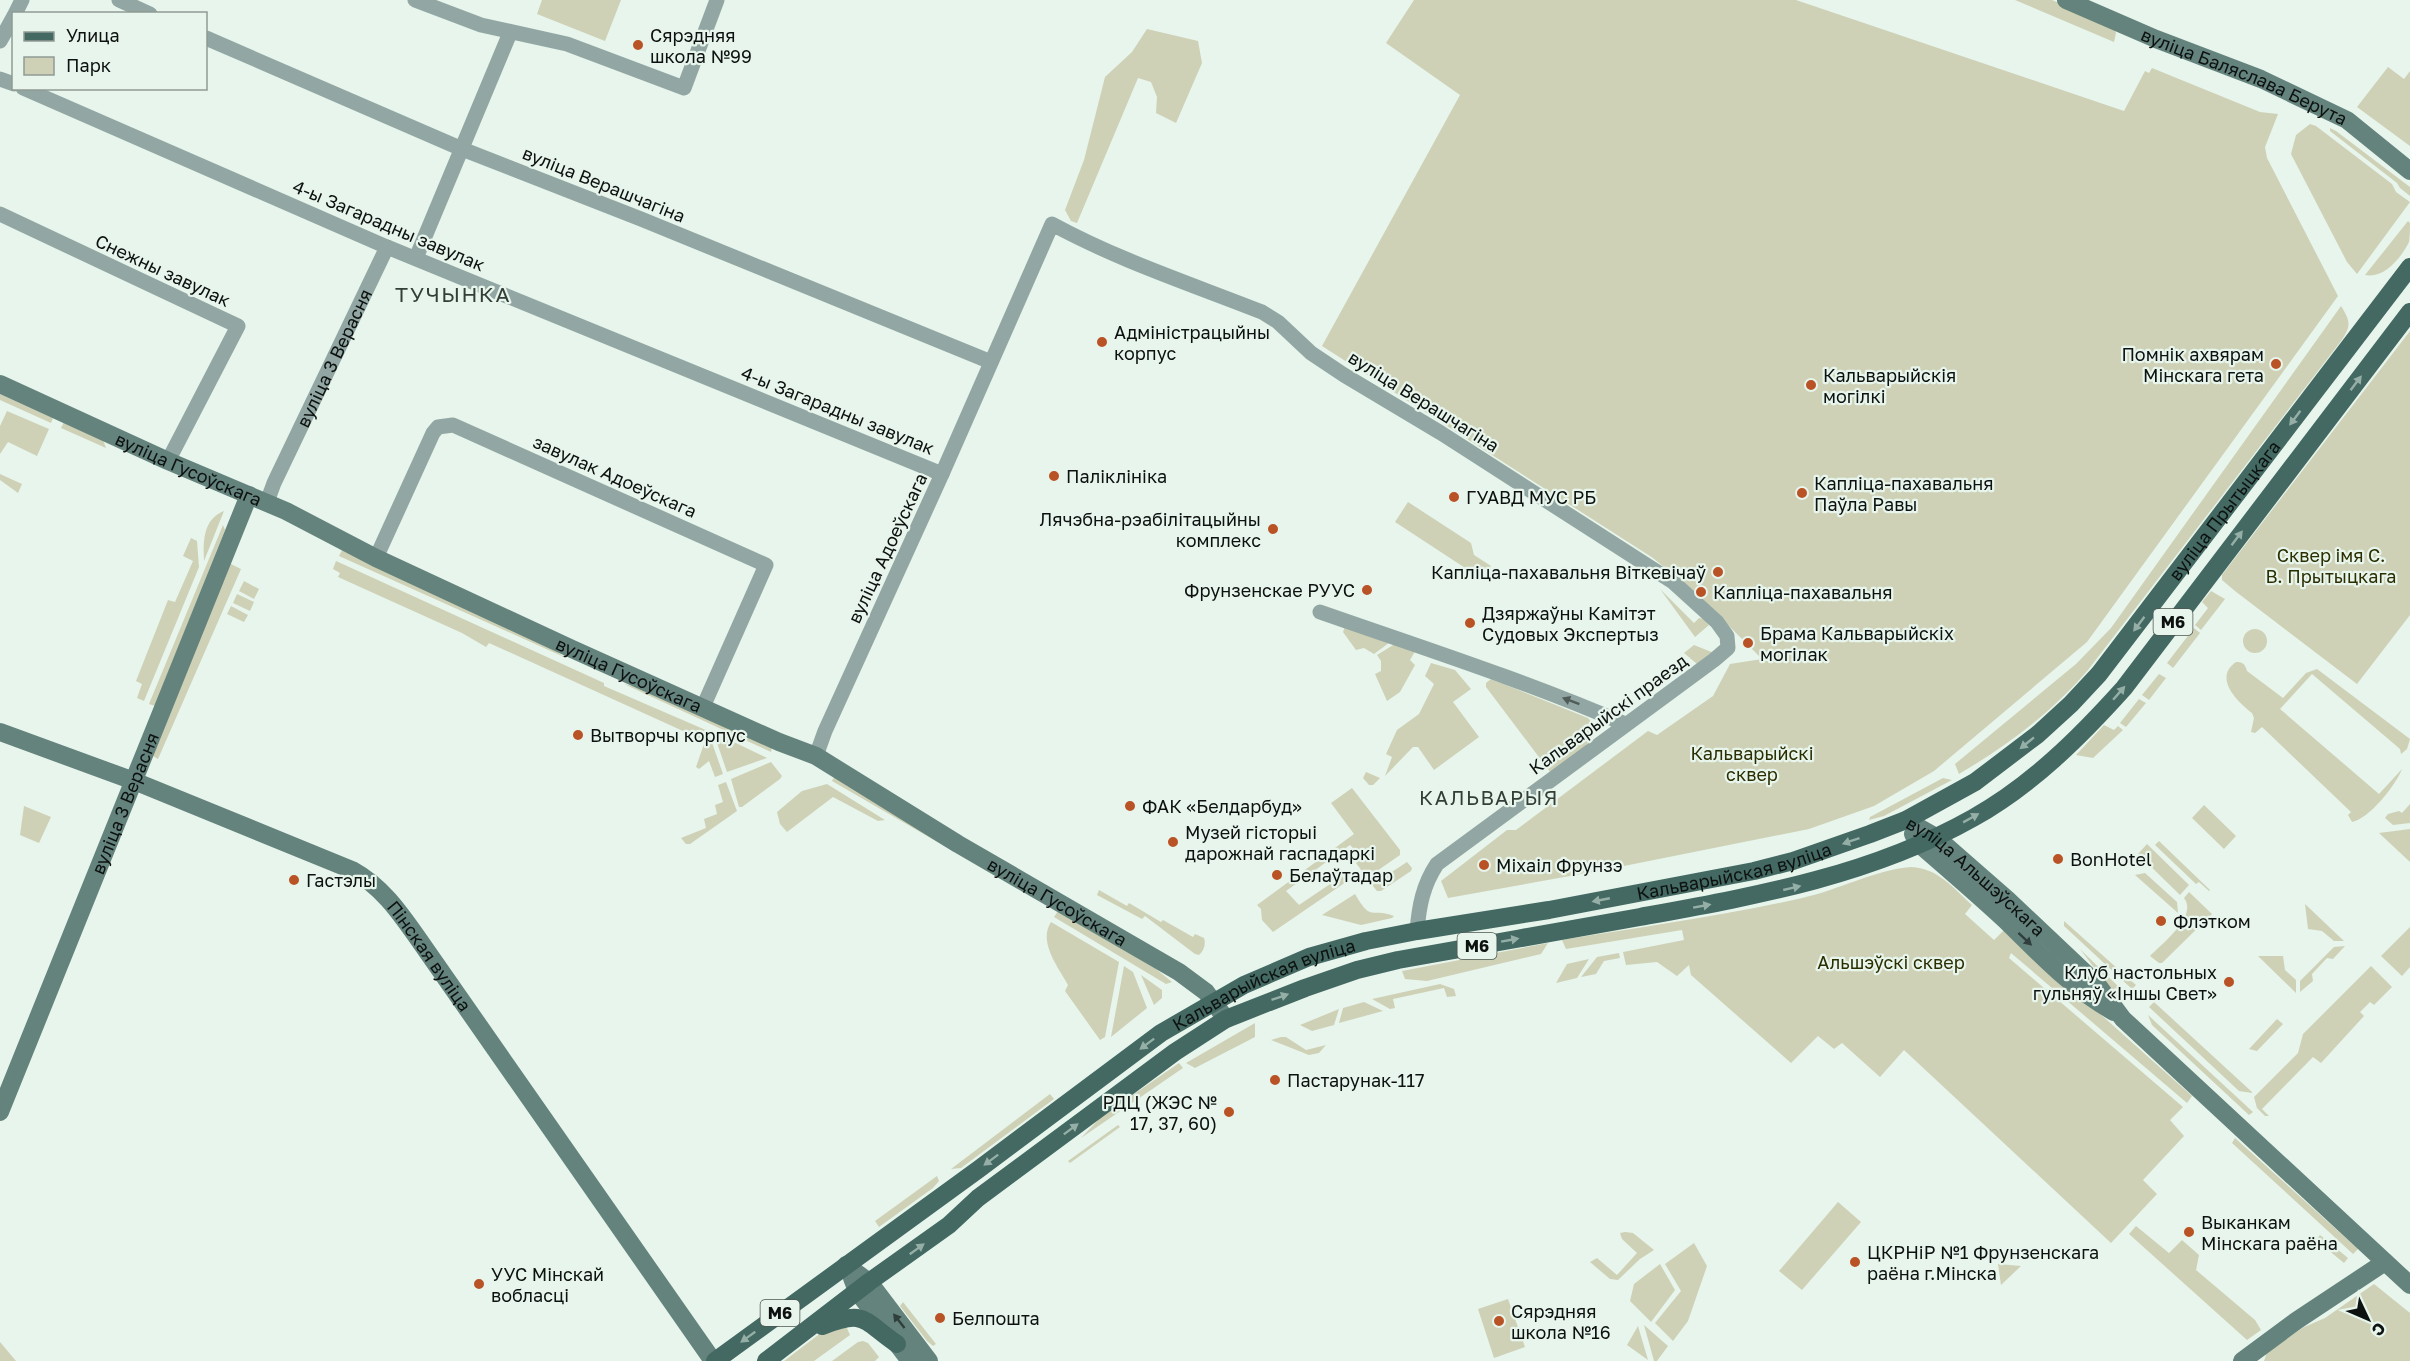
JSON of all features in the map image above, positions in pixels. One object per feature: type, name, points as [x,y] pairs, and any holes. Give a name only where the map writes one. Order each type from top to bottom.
[{"type":"main road","name":"вуліца Прытыцкага","points":[[1906,820],[1960,791],[2009,757],[2071,704],[2099,674],[2410,267]]},
{"type":"main road","name":"вуліца Прытыцкага","points":[[1927,840],[1974,818],[2019,788],[2089,727],[2124,688],[2410,312]]},
{"type":"main road","name":"Кальварыйская вуліца","points":[[714,1361],[1161,1033],[1244,985],[1309,957],[1417,931],[1549,910],[1754,871],[1803,857],[1906,820]]},
{"type":"main road","name":"Кальварыйская вуліца","points":[[766,1361],[949,1225],[978,1198],[1158,1064],[1226,1019],[1253,1006],[1357,970],[1423,955],[1796,887],[1843,873],[1927,840]]},
{"type":"main road","points":[[1417,931],[1423,955]]},
{"type":"main road","points":[[804,1334],[844,1317],[859,1317],[897,1344]]},
{"type":"street","points":[[119,0],[146,12]]},
{"type":"street","points":[[415,0],[481,25],[567,44],[684,88],[717,0]]},
{"type":"street","name":"вуліца Баляслава Берута","points":[[2066,0],[2156,39],[2262,79],[2346,120],[2410,171]]},
{"type":"street","points":[[0,41],[12,19]]},
{"type":"street","points":[[416,258],[510,33]]},
{"type":"street","name":"вуліца Верашчагіна","points":[[207,38],[462,149],[641,219],[991,362]]},
{"type":"street","name":"4-ы Загарадны завулак","points":[[28,90],[387,247],[942,474]]},
{"type":"street","name":"Снежны завулак","points":[[0,214],[238,327],[168,461]]},
{"type":"street","name":"вуліца Верашчагіна","points":[[1052,224],[1150,268],[1262,312],[1278,322],[1311,353],[1441,433],[1673,582],[1710,615],[1727,636],[1728,648],[1714,660]]},
{"type":"street","name":"вуліца Адоеўскага","points":[[816,756],[1052,224]]},
{"type":"street","name":"вуліца 3 Верасня","points":[[267,502],[387,247]]},
{"type":"street","name":"вуліца Гусоўскага","points":[[0,384],[168,461],[267,502],[376,558],[779,742],[816,756],[958,844],[1179,972],[1206,992],[1226,1019]]},
{"type":"street","name":"завулак Адоеўскага","points":[[376,558],[433,433],[438,427],[453,425],[766,565],[703,707]]},
{"type":"street","name":"вуліца 3 Верасня","points":[[0,1112],[249,495]]},
{"type":"street","points":[[1320,612],[1455,657],[1577,703],[1625,724]]},
{"type":"street","name":"Кальварыйскі праезд","points":[[1417,931],[1420,899],[1429,876],[1437,864],[1714,660]]},
{"type":"street","name":"Пінская вуліца","points":[[0,732],[134,781],[352,870],[369,880],[383,893],[417,937],[714,1361]]},
{"type":"street","name":"вуліца Альшэўскага","points":[[1906,820],[1998,914],[2062,974],[2091,998],[2118,1014],[2410,1285]]},
{"type":"street","points":[[2242,1361],[2385,1262]]},
{"type":"street","points":[[846,1265],[929,1361]]},
{"type":"street","points":[[863,1287],[897,1344],[910,1361]]},
{"type":"green space","points":[[542,0],[621,0],[605,41],[537,14]]},
{"type":"green space","name":"Кальварыйскія могілкі","points":[[1414,0],[1796,0],[2124,111],[2145,71],[2149,73],[2152,68],[2260,112],[2278,114],[2265,147],[2267,158],[2338,296],[2087,642],[1934,771],[1874,806],[1809,829],[1448,898],[1441,881],[1507,830],[1516,830],[1648,731],[1657,735],[1713,696],[1730,664],[1762,659],[1703,600],[1653,558],[1322,346],[1460,95],[1386,43]]},
{"type":"green space","points":[[2015,0],[2052,0],[2102,21],[2114,28],[2116,33],[2114,42]]},
{"type":"green space","points":[[1147,29],[1198,41],[1202,63],[1176,123],[1156,113],[1157,97],[1151,82],[1138,78],[1077,223],[1071,221],[1065,210],[1084,160],[1105,77],[1132,52]]},
{"type":"green space","points":[[2388,67],[2404,79],[2410,71],[2410,146],[2357,107]]},
{"type":"green space","points":[[2310,124],[2316,126],[2392,184],[2396,192],[2410,202],[2357,274],[2347,262],[2291,154],[2296,135]]},
{"type":"green space","points":[[2330,128],[2410,187],[2410,196],[2397,183],[2330,131]]},
{"type":"green space","points":[[2408,221],[2410,223],[2409,242],[2401,254],[2385,271],[2365,275]]},
{"type":"green space","points":[[2341,306],[2347,316],[2348,324],[2341,341],[2088,670],[2074,686],[2028,727],[1995,752],[1959,774],[1955,764],[2076,664],[2111,628]]},
{"type":"green space","name":"Сквер імя С. В. Прытыцкага","points":[[2410,331],[2410,615],[2357,684],[2235,591],[2222,580],[2222,575]]},
{"type":"green space","points":[[0,394],[53,418],[51,423],[0,400]]},
{"type":"green space","points":[[7,411],[49,429],[37,456],[8,442],[0,454],[0,426]]},
{"type":"green space","points":[[64,422],[103,440],[106,448],[61,428]]},
{"type":"green space","points":[[0,474],[22,484],[18,493],[0,480]]},
{"type":"green space","points":[[1408,502],[1471,543],[1474,555],[1491,566],[1482,579],[1395,522]]},
{"type":"green space","points":[[224,511],[204,561],[204,539],[208,525]]},
{"type":"green space","points":[[223,525],[225,530],[155,706],[149,704]]},
{"type":"green space","points":[[191,538],[197,541],[199,567],[144,701],[137,698],[142,684],[136,681],[168,600],[175,602],[193,561],[183,556]]},
{"type":"green space","points":[[342,550],[546,644],[564,657],[339,556]]},
{"type":"green space","points":[[336,561],[604,683],[604,686],[708,731],[723,774],[715,777],[709,761],[699,769],[696,767],[705,741],[489,643],[486,647],[462,633],[338,577],[340,573],[333,569]]},
{"type":"green space","points":[[229,563],[241,569],[158,759],[153,756]]},
{"type":"green space","points":[[244,581],[259,589],[254,599],[239,591]]},
{"type":"green space","points":[[1660,589],[1694,623],[1699,618],[1704,619],[1709,625],[1695,637]]},
{"type":"green space","points":[[2211,591],[2225,599],[2201,630],[2195,625],[2208,608],[2202,602]]},
{"type":"green space","points":[[237,594],[254,602],[250,611],[233,603]]},
{"type":"green space","points":[[231,606],[248,615],[244,622],[227,614]]},
{"type":"green space","points":[[1345,626],[1393,640],[1374,654],[1364,648],[1356,650],[1343,632]]},
{"type":"green space","points":[[2194,628],[2200,633],[2173,668],[2167,663]]},
{"type":"green space","points":[[2255,629],[2260,630],[2266,636],[2266,646],[2260,652],[2255,653],[2250,652],[2244,646],[2243,641],[2244,636],[2250,630]]},
{"type":"green space","points":[[1398,642],[1417,648],[1410,660],[1415,665],[1400,692],[1387,701],[1375,674],[1381,671],[1381,661],[1377,655]]},
{"type":"green space","points":[[1694,645],[1714,653],[1697,664],[1684,653]]},
{"type":"green space","points":[[2236,662],[2243,664],[2247,671],[2283,698],[2306,673],[2317,669],[2410,739],[2407,749],[2401,754],[2400,749],[2312,674],[2280,709],[2379,794],[2402,769],[2388,792],[2374,808],[2359,820],[2352,822],[2348,815],[2351,812],[2262,727],[2255,733],[2251,732],[2254,718],[2252,713],[2234,696],[2227,682],[2229,668]]},
{"type":"green space","points":[[1431,663],[1455,670],[1471,689],[1453,702],[1479,737],[1434,770],[1418,747],[1413,747],[1385,776],[1392,757],[1386,754],[1397,730],[1419,714],[1434,684],[1425,676]]},
{"type":"green space","points":[[2159,674],[2166,678],[2149,700],[2142,695]]},
{"type":"green space","points":[[1491,679],[1588,718],[1594,727],[1591,740],[1551,773],[1486,687],[1486,683]]},
{"type":"green space","points":[[624,684],[644,689],[772,748],[771,752]]},
{"type":"green space","points":[[2139,699],[2146,703],[2126,727],[2120,723]]},
{"type":"green space","points":[[2104,725],[2114,730],[2118,726],[2123,730],[2093,758],[2076,755]]},
{"type":"green space","points":[[715,733],[767,758],[727,772]]},
{"type":"green space","points":[[771,762],[782,776],[780,779],[739,807],[731,779]]},
{"type":"green space","points":[[1366,772],[1380,778],[1373,785],[1369,785],[1363,778]]},
{"type":"green space","points":[[834,777],[947,845],[946,847],[832,781]]},
{"type":"green space","points":[[1943,778],[1952,780],[1884,816],[1869,820],[1870,817]]},
{"type":"green space","points":[[726,782],[737,811],[690,844],[686,844],[681,838],[706,828],[704,819],[717,814],[715,805],[723,802],[718,785]]},
{"type":"green space","points":[[827,784],[885,820],[878,821],[833,797],[787,832],[780,824],[777,812],[802,791]]},
{"type":"green space","points":[[1352,788],[1400,850],[1400,855],[1367,878],[1356,863],[1363,858],[1350,845],[1286,891],[1299,905],[1342,876],[1346,882],[1273,932],[1262,920],[1261,909],[1257,905],[1354,834],[1331,803]]},
{"type":"green space","points":[[2410,804],[2410,823],[2393,825],[2385,818],[2388,814],[2399,811],[2402,813]]},
{"type":"green space","points":[[2204,805],[2236,836],[2224,849],[2192,818]]},
{"type":"green space","points":[[24,806],[51,817],[39,843],[20,835]]},
{"type":"green space","points":[[2410,829],[2410,862],[2379,833]]},
{"type":"green space","points":[[2159,841],[2210,890],[2199,882],[2196,884],[2155,845]]},
{"type":"green space","points":[[2147,844],[2189,885],[2180,895],[2138,854]]},
{"type":"green space","points":[[1407,862],[1412,868],[1411,871],[1381,891],[1377,891],[1372,885]]},
{"type":"green space","name":"Альшэўскі сквер","points":[[1911,867],[1929,871],[1951,886],[1972,905],[1965,914],[1994,940],[2005,929],[2192,1096],[2187,1103],[2011,953],[2009,958],[2183,1107],[2170,1120],[2184,1136],[2143,1180],[2157,1194],[2111,1243],[1904,1050],[1880,1077],[1842,1043],[1834,1049],[1818,1036],[1791,1063],[1691,975],[1689,965],[1677,976],[1657,962],[1626,965],[1623,952],[1684,940],[1682,930],[1566,949],[1562,940],[1772,904],[1816,894],[1884,872]]},
{"type":"green space","points":[[2145,873],[2177,902],[2178,913],[2135,875]]},
{"type":"green space","points":[[1099,890],[1193,937],[1195,934],[1204,938],[1205,945],[1202,951],[1199,955],[1195,954],[1145,916],[1142,919],[1097,895]]},
{"type":"green space","points":[[2189,892],[2212,914],[2162,963],[2159,963],[2150,956],[2183,921],[2187,905],[2184,898]]},
{"type":"green space","points":[[1355,894],[1368,911],[1394,916],[1361,925],[1322,915]]},
{"type":"green space","points":[[2305,904],[2344,941],[2334,941],[2322,931],[2308,929]]},
{"type":"green space","points":[[1058,911],[1156,969],[1172,982],[1166,984],[1054,917]]},
{"type":"green space","points":[[2064,921],[2136,985],[2132,989],[2064,926]]},
{"type":"green space","points":[[1051,922],[1119,962],[1105,1037],[1100,1040],[1065,991],[1068,985],[1048,946],[1048,930]]},
{"type":"green space","points":[[2410,927],[2410,967],[2402,976],[2381,956]]},
{"type":"green space","points":[[1548,943],[1541,954],[1427,981],[1405,979],[1402,971]]},
{"type":"green space","points":[[2345,946],[2333,959],[2327,958],[2312,974],[2313,981],[2300,992],[2300,981],[2334,947]]},
{"type":"green space","points":[[2080,949],[2126,994],[2121,998],[2114,994]]},
{"type":"green space","points":[[1619,953],[1620,958],[1604,961],[1596,974],[1581,977],[1597,957]]},
{"type":"green space","points":[[2258,956],[2283,956],[2285,970],[2296,980],[2296,993]]},
{"type":"green space","points":[[1589,959],[1577,978],[1556,983],[1567,964]]},
{"type":"green space","points":[[1124,966],[1133,972],[1147,1008],[1111,1037]]},
{"type":"green space","points":[[2371,966],[2392,987],[2374,1005],[2370,1002],[2360,1012],[2364,1016],[2321,1063],[2313,1057],[2262,1109],[2269,1116],[2265,1116],[2257,1108],[2254,1097],[2298,1053],[2303,1034]]},
{"type":"green space","points":[[1141,975],[1162,990],[1162,998],[1154,1005]]},
{"type":"green space","points":[[1440,984],[1454,989],[1456,996],[1447,997],[1444,988],[1393,999],[1395,1008],[1390,1009],[1372,999]]},
{"type":"green space","points":[[1364,1002],[1383,1011],[1339,1023],[1343,1008]]},
{"type":"green space","points":[[2154,1002],[2252,1093],[2239,1091],[2149,1007]]},
{"type":"green space","points":[[1339,1009],[1334,1025],[1312,1031],[1300,1025]]},
{"type":"green space","points":[[2148,1015],[2253,1112],[2249,1115],[2152,1025]]},
{"type":"green space","points":[[2277,1019],[2283,1024],[2257,1051],[2249,1049]]},
{"type":"green space","points":[[1255,1023],[1255,1037],[1195,1068],[1186,1063]]},
{"type":"green space","points":[[1286,1037],[1306,1050],[1326,1045],[1319,1053],[1309,1055],[1271,1040]]},
{"type":"green space","points":[[1179,1063],[1183,1068],[1081,1138],[1101,1117]]},
{"type":"green space","points":[[1050,1094],[1054,1099],[961,1168],[951,1169]]},
{"type":"green space","points":[[1118,1125],[1120,1127],[1070,1163],[1068,1161]]},
{"type":"green space","points":[[2235,1138],[2358,1249],[2353,1254],[2232,1143]]},
{"type":"green space","points":[[937,1176],[939,1181],[933,1188],[879,1227],[875,1221]]},
{"type":"green space","points":[[1838,1202],[1861,1222],[1802,1290],[1779,1271]]},
{"type":"green space","points":[[2136,1226],[2169,1253],[2182,1240],[2199,1255],[2196,1270],[2255,1320],[2261,1330],[2247,1340],[2129,1234]]},
{"type":"green space","points":[[1620,1233],[1633,1233],[1654,1250],[1640,1259],[1618,1280],[1610,1279],[1590,1262],[1597,1258],[1617,1275],[1637,1253],[1622,1239]]},
{"type":"green space","points":[[2320,1235],[2348,1258],[2344,1263],[2316,1240]]},
{"type":"green space","points":[[1694,1243],[1707,1266],[1688,1321],[1673,1341],[1655,1323],[1681,1291],[1665,1264]]},
{"type":"green space","points":[[1660,1264],[1675,1290],[1651,1322],[1630,1301],[1634,1284]]},
{"type":"green space","points":[[1998,1264],[2021,1266],[2001,1285]]},
{"type":"green space","points":[[2374,1284],[2410,1313],[2410,1361],[2264,1361],[2267,1352],[2302,1328],[2325,1318]]},
{"type":"green space","points":[[1508,1299],[1525,1347],[1494,1358],[1478,1309]]},
{"type":"green space","points":[[903,1302],[936,1344],[933,1346],[927,1341],[900,1306]]},
{"type":"green space","points":[[1644,1325],[1668,1346],[1657,1361],[1654,1361]]},
{"type":"green space","points":[[846,1326],[850,1335],[814,1361],[784,1361],[826,1329]]},
{"type":"green space","points":[[1638,1326],[1648,1360],[1627,1345]]},
{"type":"green space","points":[[0,1342],[16,1361],[0,1361]]},
{"type":"green space","points":[[858,1342],[868,1343],[879,1357],[875,1361],[832,1361]]},
{"type":"place","name":"Сярэдняя школа №99","points":[[638,45]]},
{"type":"place","name":"Адміністрацыйны корпус","points":[[1102,342]]},
{"type":"place","name":"Помнік ахвярам Мінскага гета","points":[[2276,364]]},
{"type":"place","name":"Кальварыйскія могілкі","points":[[1811,385]]},
{"type":"place","name":"Паліклініка","points":[[1054,476]]},
{"type":"place","name":"Капліца-пахавальня Паўла Равы","points":[[1802,493]]},
{"type":"place","name":"ГУАВД МУС РБ","points":[[1454,497]]},
{"type":"place","name":"Лячэбна-рэабілітацыйны комплекс","points":[[1273,529]]},
{"type":"place","name":"Капліца-пахавальня Віткевічаў","points":[[1718,572]]},
{"type":"place","name":"Фрунзенскае РУУС","points":[[1367,590]]},
{"type":"place","name":"Капліца-пахавальня","points":[[1701,592]]},
{"type":"place","name":"Дзяржаўны Камітэт Судовых Экспертыз","points":[[1470,623]]},
{"type":"place","name":"Брама Кальварыйскіх могілак","points":[[1748,643]]},
{"type":"place","name":"Вытворчы корпус","points":[[578,735]]},
{"type":"place","name":"ФАК «Белдарбуд»","points":[[1130,806]]},
{"type":"place","name":"Музей гісторыі дарожнай гаспадаркі","points":[[1173,842]]},
{"type":"place","name":"BonHotel","points":[[2058,859]]},
{"type":"place","name":"Міхаіл Фрунзэ","points":[[1484,865]]},
{"type":"place","name":"Белаўтадар","points":[[1277,875]]},
{"type":"place","name":"Гастэлы","points":[[294,880]]},
{"type":"place","name":"Флэтком","points":[[2161,921]]},
{"type":"place","name":"Клуб настольных гульняў «Іншы Свет»","points":[[2229,982]]},
{"type":"place","name":"Пастарунак-117","points":[[1275,1080]]},
{"type":"place","name":"РДЦ (ЖЭС № 17, 37, 60)","points":[[1229,1112]]},
{"type":"place","name":"Выканкам Мінскага раёна","points":[[2189,1232]]},
{"type":"place","name":"ЦКРНіР №1 Фрунзенскага раёна г.Мінска","points":[[1855,1262]]},
{"type":"place","name":"УУС Мінскай вобласці","points":[[479,1284]]},
{"type":"place","name":"Белпошта","points":[[940,1318]]},
{"type":"place","name":"Сярэдняя школа №16","points":[[1499,1321]]},
{"type":"district","name":"ТУЧЫНКА","points":[[453,294]]},
{"type":"district","name":"КАЛЬВАРЫЯ","points":[[1489,797]]},
{"type":"park label","name":"Кальварыйскі сквер","points":[[1752,763]]}]
